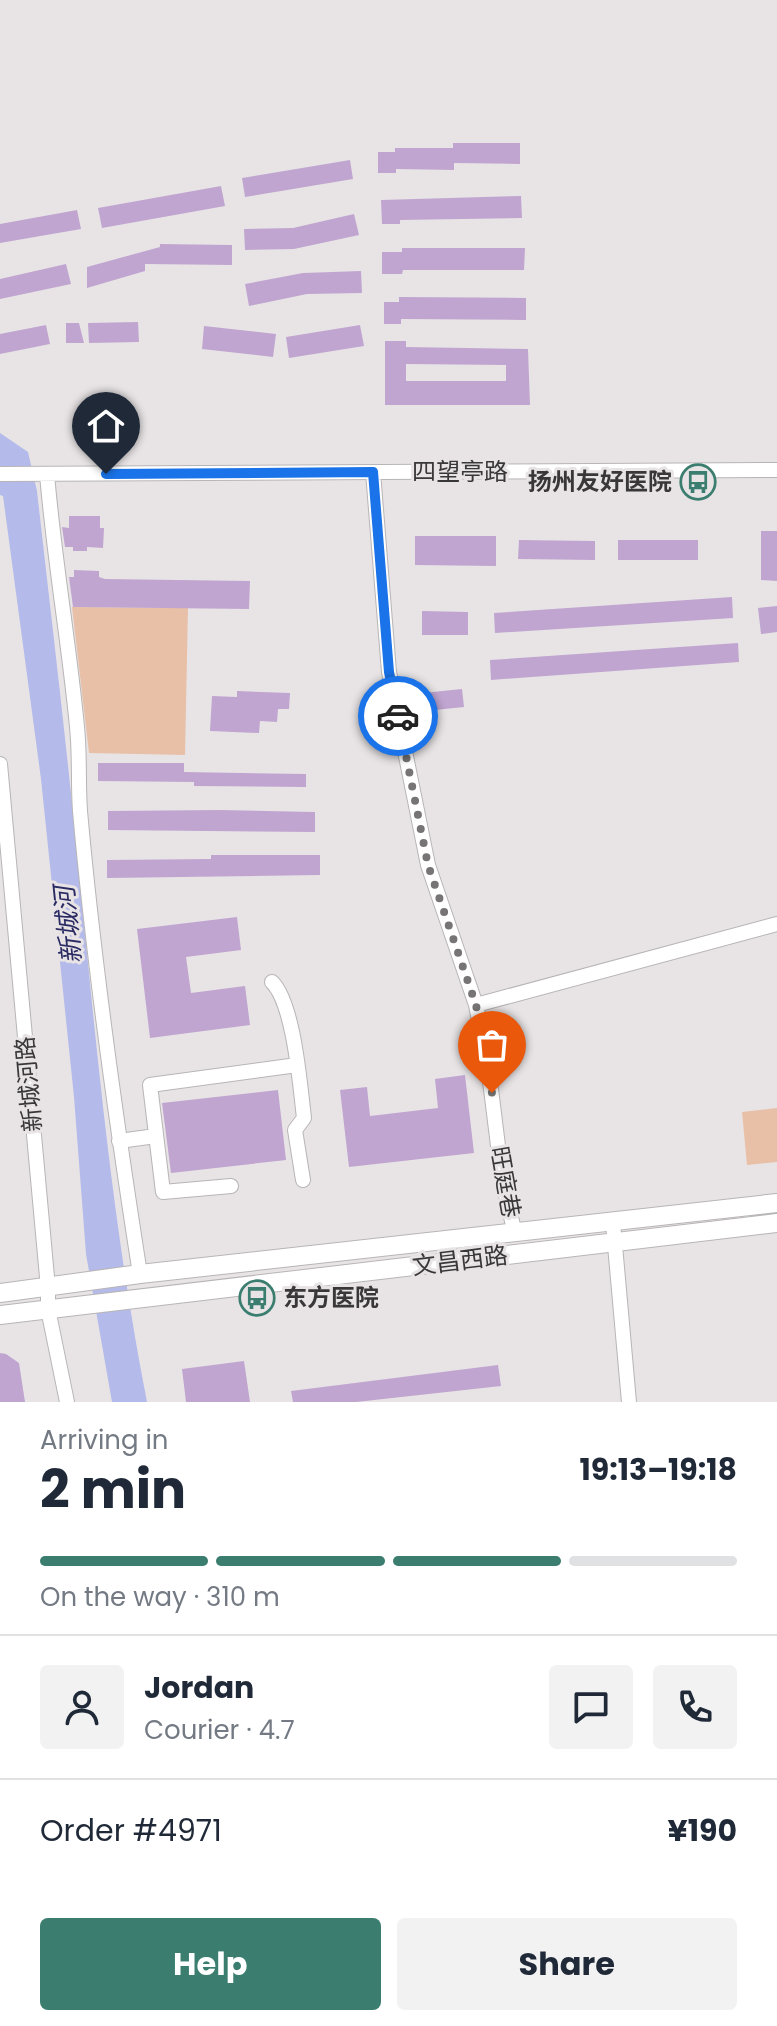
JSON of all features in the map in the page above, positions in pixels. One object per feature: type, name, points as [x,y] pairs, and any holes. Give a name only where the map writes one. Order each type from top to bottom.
[{"type":"main road","name":"文昌西路","points":[[0,1293],[777,1203]]},
{"type":"main road","name":"文昌西路","points":[[0,1315],[777,1223]]},
{"type":"street","name":"四望亭路","points":[[0,474],[777,470]]},
{"type":"street","name":"旺庭巷","points":[[373,472],[389,672],[428,865],[476,1005],[488,1065],[502,1178],[515,1234]]},
{"type":"street","points":[[40,474],[77,728],[80,808],[92,927],[136,1275]]},
{"type":"street","name":"新城河路","points":[[0,764],[48,1309],[67,1402]]},
{"type":"street","points":[[476,1005],[777,924]]},
{"type":"street","points":[[272,982],[284,1000],[297,1065],[304,1118],[295,1130],[303,1180]]},
{"type":"street","points":[[231,1186],[163,1192],[150,1085],[297,1065]]},
{"type":"street","points":[[119,1141],[156,1136]]},
{"type":"street","points":[[613,1223],[629,1402]]},
{"type":"shaded area","points":[[72,607],[188,608],[185,755],[89,753]]},
{"type":"shaded area","points":[[777,1108],[777,1162],[747,1165],[742,1112]]},
{"type":"water","name":"新城河","points":[[0,433],[28,452],[37,491],[106,1133],[124,1268],[147,1402],[112,1402],[86,1254],[74,1097],[41,779],[3,496],[0,495]]},
{"type":"building","points":[[453,143],[520,143],[520,164],[454,163],[454,170],[396,169],[396,173],[378,173],[378,152],[395,152],[395,148],[453,148]]},
{"type":"building","points":[[350,160],[353,179],[245,197],[242,178]]},
{"type":"building","points":[[221,186],[225,206],[102,228],[98,208]]},
{"type":"building","points":[[521,196],[522,218],[400,220],[400,224],[382,224],[381,200]]},
{"type":"building","points":[[77,210],[81,229],[0,243],[0,224]]},
{"type":"building","points":[[354,214],[359,235],[294,249],[245,250],[244,229],[293,228]]},
{"type":"building","points":[[160,244],[232,245],[232,265],[145,264],[145,271],[87,288],[87,267],[160,247]]},
{"type":"building","points":[[402,248],[525,248],[524,270],[403,270],[402,274],[382,274],[382,252],[402,252]]},
{"type":"building","points":[[66,264],[71,284],[0,299],[0,279]]},
{"type":"building","points":[[361,271],[362,293],[307,294],[249,306],[245,284],[303,273]]},
{"type":"building","points":[[399,297],[526,298],[526,320],[401,319],[401,324],[384,324],[384,302],[399,302]]},
{"type":"building","points":[[138,322],[139,342],[89,343],[88,323]]},
{"type":"building","points":[[66,323],[79,323],[84,343],[66,343]]},
{"type":"building","points":[[46,325],[50,344],[0,354],[0,334]]},
{"type":"building","points":[[360,325],[364,346],[289,358],[286,337]]},
{"type":"building","points":[[204,326],[276,334],[273,357],[202,349]]},
{"type":"building","points":[[385,341],[406,341],[406,347],[528,349],[530,405],[385,405]],"holes":[[[406,364],[506,365],[506,381],[406,381]]]},
{"type":"building","points":[[69,516],[100,516],[100,528],[104,528],[103,548],[87,547],[87,551],[73,551],[73,547],[65,547],[62,527],[69,528]]},
{"type":"building","points":[[761,531],[777,531],[777,581],[761,580]]},
{"type":"building","points":[[415,536],[496,536],[496,566],[415,565]]},
{"type":"building","points":[[519,540],[595,541],[595,560],[518,559]]},
{"type":"building","points":[[618,540],[698,540],[698,560],[618,560]]},
{"type":"building","points":[[74,570],[99,571],[99,577],[105,579],[250,581],[249,609],[73,607],[69,577],[74,577]]},
{"type":"building","points":[[732,597],[733,618],[495,633],[494,613]]},
{"type":"building","points":[[777,606],[777,632],[761,634],[758,608]]},
{"type":"building","points":[[422,611],[468,612],[468,635],[422,635]]},
{"type":"building","points":[[738,643],[739,662],[491,680],[490,660]]},
{"type":"building","points":[[462,689],[464,707],[425,711],[423,693]]},
{"type":"building","points":[[237,691],[290,693],[289,709],[278,709],[277,722],[260,721],[259,733],[210,731],[212,696],[237,697]]},
{"type":"building","points":[[98,763],[184,763],[184,772],[306,774],[306,787],[98,781]]},
{"type":"building","points":[[108,811],[315,812],[315,832],[108,830]]},
{"type":"building","points":[[211,855],[320,855],[320,875],[107,878],[107,860],[211,859]]},
{"type":"building","points":[[237,917],[241,950],[186,957],[191,993],[245,986],[250,1025],[150,1038],[137,929]]},
{"type":"building","points":[[465,1075],[474,1153],[349,1167],[340,1090],[367,1087],[370,1116],[438,1108],[435,1079]]},
{"type":"building","points":[[278,1090],[286,1160],[171,1173],[162,1103]]},
{"type":"building","points":[[0,1353],[19,1363],[25,1402],[0,1402]]},
{"type":"building","points":[[244,1361],[250,1402],[186,1402],[182,1369]]},
{"type":"building","points":[[498,1365],[501,1386],[356,1402],[293,1402],[291,1391]]},
{"type":"way so far","points":[[398,716],[428,865],[476,1005],[492,1093]]},
{"type":"place","name":"扬州友好医院","points":[[698,482]]},
{"type":"place","name":"东方医院","points":[[257,1298]]},
{"type":"route","points":[[106,474],[373,472],[389,672],[398,716]]}]
